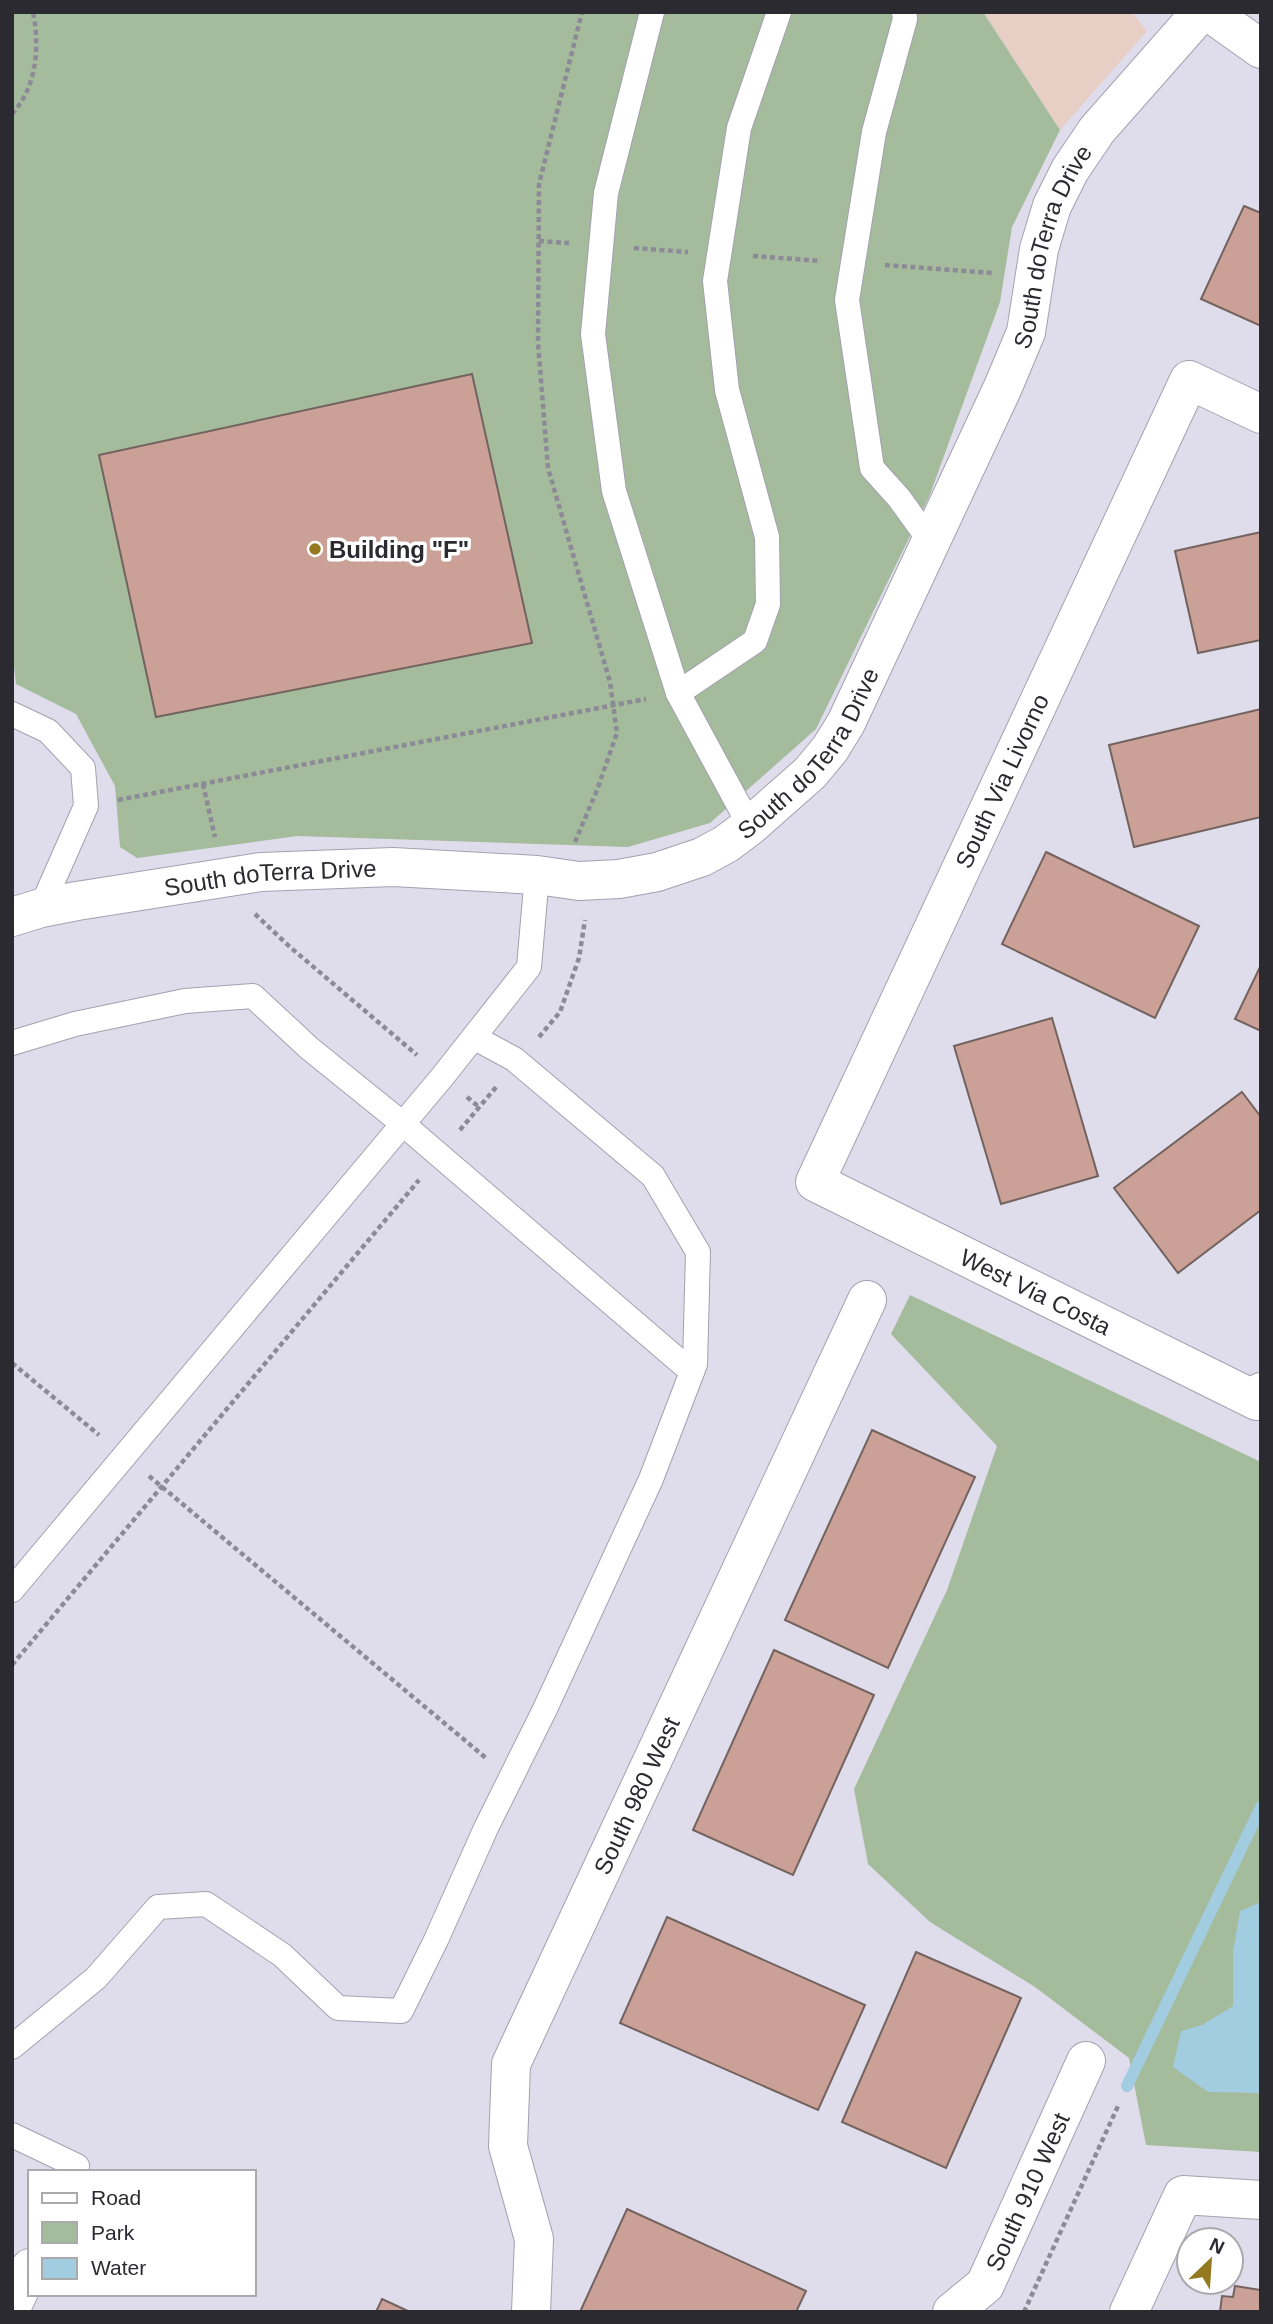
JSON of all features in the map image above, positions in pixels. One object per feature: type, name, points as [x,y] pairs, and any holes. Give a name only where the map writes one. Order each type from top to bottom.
[{"type":"street","name":"South doTerra Drive","points":[[27,912],[261,872],[393,867],[579,881],[620,879],[657,872],[702,857],[726,844],[750,826],[802,780],[830,749],[846,723],[1003,387],[1026,332],[1040,249],[1052,206],[1070,170],[1097,130],[1201,12]]},
{"type":"street","points":[[1209,12],[1261,49]]},
{"type":"street","name":"South Via Livorno","points":[[815,1182],[1189,380],[1261,414]]},
{"type":"street","name":"West Via Costa","points":[[815,1182],[1259,1396]]},
{"type":"street","name":"South 980 West","points":[[531,2312],[534,2239],[508,2146],[511,2064],[867,1300]]},
{"type":"street","name":"South 910 West","points":[[952,2312],[985,2285],[1086,2061]]},
{"type":"street","points":[[1129,2312],[1183,2195],[1261,2200]]},
{"type":"street","points":[[12,2306],[28,2272]]},
{"type":"lane","points":[[652,12],[606,193],[593,334],[614,491],[678,693],[750,826]]},
{"type":"lane","points":[[678,693],[755,641],[768,604],[767,537],[727,390],[715,281],[739,128],[779,12]]},
{"type":"lane","points":[[904,12],[905,19],[874,132],[847,300],[872,468],[899,498],[930,541]]},
{"type":"lane","points":[[12,714],[48,731],[83,768],[86,806],[27,912]]},
{"type":"lane","points":[[12,1590],[475,1038],[529,967],[537,876]]},
{"type":"lane","points":[[12,1043],[75,1024],[185,1001],[253,996],[309,1048],[403,1124],[692,1372]]},
{"type":"lane","points":[[12,2047],[96,1978],[158,1907],[206,1904],[282,1955],[338,2008],[401,2011],[651,1479],[695,1364],[698,1252],[653,1176],[514,1059],[475,1038]]},
{"type":"lane","points":[[12,2135],[78,2166],[76,2170]]},
{"type":"path","points":[[12,114],[20,106],[35,69],[38,36],[33,12]]},
{"type":"path","points":[[539,241],[993,273]]},
{"type":"path","points":[[86,806],[678,693]]},
{"type":"path","points":[[203,784],[215,837]]},
{"type":"path","points":[[254,913],[290,947],[479,1107]]},
{"type":"path","points":[[12,1363],[511,1778]]},
{"type":"path","points":[[1024,2312],[1118,2106]]},
{"type":"shaded area","points":[[983,12],[1132,12],[1147,31],[1060,130]]},
{"type":"green space","points":[[12,12],[983,12],[1060,130],[1012,227],[1000,302],[929,497],[816,729],[710,823],[628,847],[297,836],[137,858],[120,847],[115,786],[76,714],[16,684],[12,649]]},
{"type":"green space","points":[[910,1295],[1261,1462],[1261,2152],[1146,2145],[1129,2058],[1035,1987],[930,1922],[868,1864],[854,1789],[947,1590],[997,1446],[891,1334]]},
{"type":"water","points":[[1261,1902],[1261,2093],[1208,2092],[1173,2067],[1181,2031],[1202,2025],[1233,2006],[1233,1952],[1240,1911]]},
{"type":"building","points":[[1244,206],[1261,213],[1261,326],[1201,299]]},
{"type":"building","name":"Building \"F\"","points":[[472,374],[532,643],[156,717],[99,455]]},
{"type":"building","points":[[1261,532],[1261,640],[1198,653],[1175,551]]},
{"type":"building","points":[[1261,709],[1261,817],[1134,847],[1109,745]]},
{"type":"building","points":[[1046,852],[1199,926],[1155,1018],[1002,944]]},
{"type":"building","points":[[1261,965],[1261,1031],[1235,1019]]},
{"type":"building","points":[[1052,1018],[1098,1176],[1001,1204],[954,1046]]},
{"type":"building","points":[[1242,1092],[1261,1117],[1261,1210],[1178,1273],[1114,1188]]},
{"type":"building","points":[[872,1430],[975,1477],[888,1668],[785,1620]]},
{"type":"building","points":[[774,1650],[874,1695],[793,1875],[693,1830]]},
{"type":"building","points":[[667,1917],[865,2005],[818,2110],[620,2023]]},
{"type":"building","points":[[916,1952],[1021,1998],[946,2168],[842,2122]]},
{"type":"building","points":[[627,2209],[806,2291],[796,2312],[580,2312]]},
{"type":"building","points":[[1245,2288],[1261,2290],[1261,2312],[1220,2312],[1222,2296],[1245,2296]]},
{"type":"building","points":[[382,2299],[410,2312],[376,2312]]},
{"type":"waterway","points":[[1127,2086],[1261,1807]]},
{"type":"place","name":"Building \"F\"","points":[[315,549]]}]
